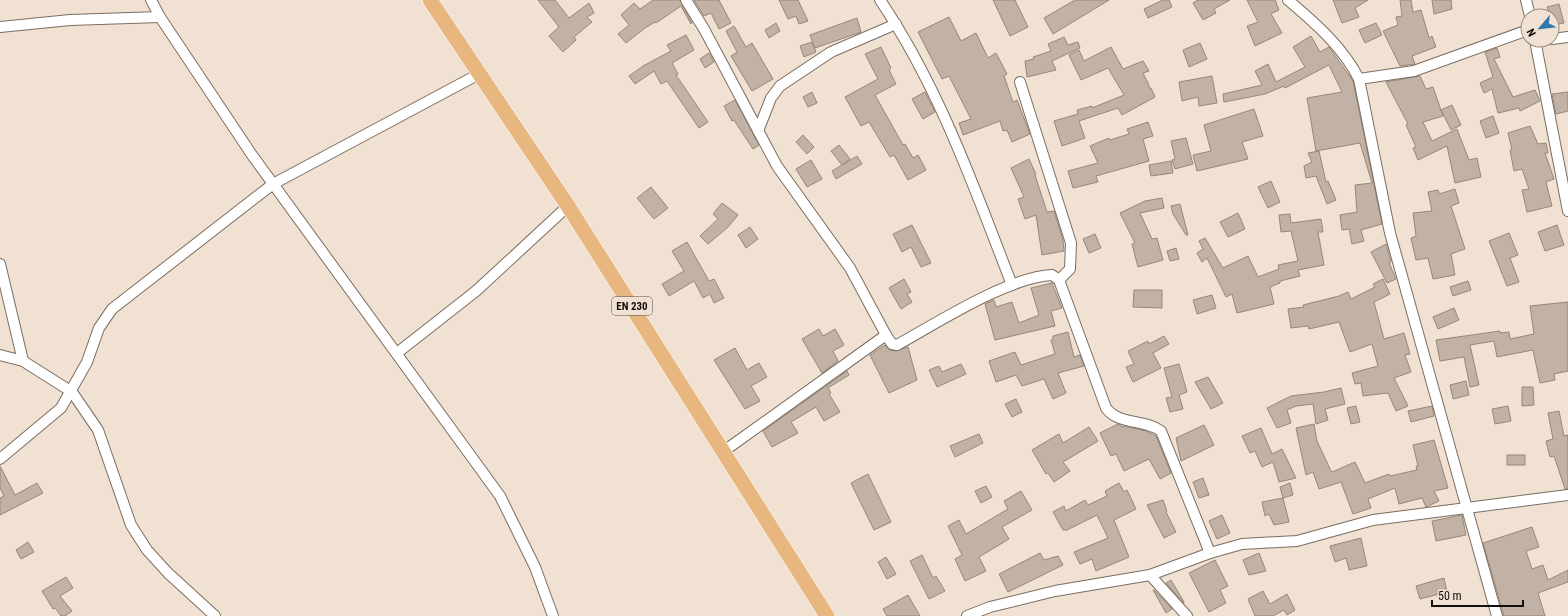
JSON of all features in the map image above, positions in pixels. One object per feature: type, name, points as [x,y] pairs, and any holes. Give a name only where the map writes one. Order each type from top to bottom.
[{"type":"main road","name":"EN 230","points":[[430,0],[568,206],[828,616]]},
{"type":"street","points":[[151,0],[160,17],[274,184],[500,496],[535,567],[553,616]]},
{"type":"street","points":[[686,0],[704,29],[777,166],[850,268],[892,344],[897,344],[976,301],[1012,285],[1044,275],[1052,275],[1059,280],[1106,408],[1114,416],[1155,427],[1161,431],[1210,553]]},
{"type":"street","points":[[880,0],[896,24],[936,96],[964,162],[1012,285]]},
{"type":"street","points":[[1288,0],[1310,18],[1337,46],[1351,63],[1359,79],[1390,232],[1497,616]]},
{"type":"street","points":[[0,27],[70,20],[160,17]]},
{"type":"street","points":[[758,131],[771,98],[780,86],[832,52],[896,24]]},
{"type":"street","points":[[1359,79],[1414,71],[1520,33]]},
{"type":"street","points":[[1536,48],[1568,212]]},
{"type":"street","points":[[0,459],[61,408],[72,392],[87,362],[99,328],[112,309],[274,184],[479,74]]},
{"type":"street","points":[[1020,82],[1071,243],[1070,269],[1059,280]]},
{"type":"street","points":[[397,353],[476,291],[568,206]]},
{"type":"street","points":[[0,264],[23,361]]},
{"type":"street","points":[[724,451],[886,335]]},
{"type":"street","points":[[0,355],[23,361],[72,392],[98,430],[131,525],[147,550],[168,574],[215,616]]},
{"type":"street","points":[[967,616],[990,607],[1054,591],[1150,574],[1210,553],[1242,544],[1297,542],[1373,520],[1568,495]]},
{"type":"street","points":[[1150,574],[1187,616]]},
{"type":"building","points":[[538,0],[555,0],[569,18],[589,3],[594,13],[587,17],[592,22],[574,37],[576,40],[563,52],[549,36],[559,27]]},
{"type":"building","points":[[653,0],[680,0],[692,23],[691,24],[681,6],[656,23],[655,22],[645,28],[626,43],[618,34],[629,25],[621,15],[634,3],[640,9]]},
{"type":"building","points":[[694,0],[719,0],[731,23],[719,29],[711,13],[704,16]]},
{"type":"building","points":[[779,0],[798,0],[808,21],[799,24],[796,16],[788,19]]},
{"type":"building","points":[[993,0],[1015,0],[1028,27],[1010,36]]},
{"type":"building","points":[[1075,0],[1109,0],[1053,34],[1044,18]]},
{"type":"building","points":[[1163,0],[1169,0],[1172,7],[1148,18],[1144,9]]},
{"type":"building","points":[[1198,0],[1230,0],[1214,9],[1216,13],[1203,20],[1193,3]]},
{"type":"building","points":[[1247,0],[1275,0],[1279,10],[1271,14],[1282,33],[1255,46],[1247,26],[1258,22]]},
{"type":"building","points":[[1333,0],[1368,0],[1355,8],[1359,17],[1342,23]]},
{"type":"building","points":[[1400,0],[1411,0],[1413,12],[1421,10],[1429,38],[1432,36],[1436,47],[1412,56],[1415,64],[1400,66],[1383,31],[1398,25],[1396,17],[1402,16]]},
{"type":"building","points":[[1432,0],[1451,0],[1452,9],[1434,14]]},
{"type":"building","points":[[1559,4],[1564,23],[1560,24],[1560,8],[1547,7]]},
{"type":"building","points":[[949,17],[961,41],[976,33],[988,58],[996,53],[1007,74],[1004,76],[1013,102],[1017,100],[1030,134],[1012,142],[1007,130],[1003,131],[1000,121],[963,135],[959,123],[971,119],[949,76],[942,79],[918,32]]},
{"type":"building","points":[[857,18],[861,32],[815,48],[810,35]]},
{"type":"building","points":[[776,23],[780,31],[769,38],[765,30]]},
{"type":"building","points":[[1376,23],[1382,35],[1365,43],[1359,30]]},
{"type":"building","points":[[734,26],[746,47],[752,43],[773,79],[752,91],[731,56],[737,52],[726,31]]},
{"type":"building","points":[[686,35],[694,50],[672,63],[678,74],[676,75],[708,122],[699,128],[667,81],[661,84],[654,71],[635,84],[629,76],[643,66],[671,51],[667,45]]},
{"type":"building","points":[[1311,36],[1320,52],[1329,47],[1353,81],[1382,224],[1361,230],[1364,241],[1352,244],[1349,229],[1342,230],[1340,215],[1357,212],[1355,185],[1372,183],[1360,143],[1316,151],[1307,98],[1342,92],[1329,65],[1285,88],[1284,86],[1265,94],[1224,102],[1223,94],[1262,85],[1255,71],[1268,64],[1276,82],[1305,67],[1293,47]]},
{"type":"building","points":[[1064,37],[1068,45],[1078,42],[1080,48],[1052,61],[1056,70],[1027,77],[1025,61],[1034,59],[1033,57],[1051,51],[1048,44]]},
{"type":"building","points":[[812,42],[816,52],[804,57],[800,46]]},
{"type":"building","points":[[1200,43],[1207,59],[1189,67],[1183,50]]},
{"type":"building","points":[[881,47],[891,68],[889,70],[896,84],[875,95],[903,145],[905,144],[913,158],[918,155],[926,170],[908,180],[894,155],[890,157],[869,122],[861,126],[845,97],[878,79],[865,54]]},
{"type":"building","points":[[1111,47],[1123,69],[1143,61],[1149,71],[1143,73],[1149,88],[1151,88],[1155,97],[1122,115],[1118,108],[1079,121],[1085,138],[1062,146],[1054,121],[1078,114],[1077,110],[1092,106],[1092,108],[1124,95],[1108,68],[1081,80],[1069,55],[1079,50],[1084,61]]},
{"type":"building","points":[[1497,48],[1500,57],[1494,59],[1513,97],[1535,90],[1540,101],[1520,111],[1519,108],[1498,113],[1492,89],[1484,93],[1480,83],[1493,77],[1485,52]]},
{"type":"building","points":[[709,53],[714,62],[705,68],[700,59]]},
{"type":"building","points":[[1212,76],[1217,103],[1199,106],[1198,97],[1182,101],[1179,82]]},
{"type":"building","points":[[1420,76],[1426,89],[1433,87],[1443,116],[1423,122],[1432,141],[1457,129],[1469,160],[1477,158],[1481,177],[1455,183],[1447,146],[1418,160],[1413,148],[1416,147],[1406,125],[1408,124],[1386,82]]},
{"type":"building","points":[[812,92],[817,103],[808,107],[803,97]]},
{"type":"building","points":[[925,92],[935,112],[923,119],[912,99]]},
{"type":"building","points":[[1568,92],[1568,111],[1556,114],[1552,94]]},
{"type":"building","points":[[735,100],[759,145],[753,149],[734,120],[732,121],[724,106]]},
{"type":"building","points":[[1452,105],[1461,125],[1451,130],[1441,110]]},
{"type":"building","points":[[1254,109],[1263,136],[1242,142],[1248,159],[1197,171],[1193,155],[1211,151],[1204,125]]},
{"type":"building","points":[[1493,116],[1499,133],[1486,138],[1480,121]]},
{"type":"building","points":[[1148,122],[1153,136],[1143,139],[1149,161],[1096,176],[1098,182],[1073,188],[1068,171],[1098,163],[1090,146],[1109,138],[1110,140],[1129,134],[1127,129]]},
{"type":"building","points":[[1530,126],[1538,144],[1546,143],[1548,153],[1545,153],[1554,179],[1546,182],[1552,206],[1527,212],[1522,190],[1529,189],[1522,169],[1514,171],[1510,150],[1512,150],[1508,133]]},
{"type":"building","points":[[803,135],[814,147],[807,154],[796,142]]},
{"type":"building","points":[[1186,138],[1193,164],[1175,169],[1172,160],[1175,159],[1171,141]]},
{"type":"building","points":[[839,145],[850,159],[842,165],[831,151]]},
{"type":"building","points":[[1319,151],[1326,182],[1328,181],[1336,200],[1327,204],[1316,176],[1306,178],[1304,166],[1312,162],[1308,153]]},
{"type":"building","points":[[857,156],[862,164],[836,179],[832,171]]},
{"type":"building","points":[[1029,159],[1036,174],[1035,175],[1047,212],[1054,211],[1063,240],[1064,251],[1042,255],[1036,215],[1025,219],[1018,199],[1024,197],[1011,168]]},
{"type":"building","points":[[811,160],[822,179],[807,187],[796,169]]},
{"type":"building","points":[[1171,161],[1173,173],[1151,176],[1149,165]]},
{"type":"building","points":[[1271,181],[1280,202],[1268,208],[1258,187]]},
{"type":"building","points":[[651,187],[668,208],[654,219],[637,198]]},
{"type":"building","points":[[1455,189],[1459,203],[1451,206],[1465,249],[1451,254],[1455,275],[1433,279],[1428,258],[1416,260],[1411,238],[1416,236],[1413,213],[1432,211],[1428,192],[1438,190],[1439,194]]},
{"type":"building","points":[[1162,198],[1164,208],[1140,213],[1152,239],[1157,238],[1163,260],[1138,267],[1132,244],[1135,243],[1120,213],[1145,201]]},
{"type":"building","points":[[722,203],[738,215],[728,227],[708,244],[700,236],[718,219],[713,214]]},
{"type":"building","points":[[1180,204],[1188,235],[1186,235],[1173,214],[1171,206]]},
{"type":"building","points":[[1238,213],[1245,229],[1228,237],[1220,222]]},
{"type":"building","points":[[1290,214],[1291,223],[1321,219],[1323,232],[1318,232],[1324,265],[1298,270],[1300,276],[1280,281],[1280,283],[1270,287],[1274,304],[1237,313],[1232,294],[1226,297],[1207,258],[1202,262],[1197,253],[1203,249],[1199,241],[1205,238],[1223,268],[1248,256],[1258,277],[1279,269],[1278,265],[1298,261],[1291,231],[1281,232],[1279,215]]},
{"type":"building","points":[[912,225],[931,263],[921,267],[911,247],[902,252],[893,234]]},
{"type":"building","points":[[1557,225],[1564,245],[1545,251],[1538,232]]},
{"type":"building","points":[[750,227],[758,239],[746,248],[738,235]]},
{"type":"building","points":[[1509,233],[1518,255],[1510,258],[1519,282],[1507,286],[1489,241]]},
{"type":"building","points":[[1095,234],[1101,248],[1089,253],[1083,239]]},
{"type":"building","points":[[687,242],[709,281],[714,279],[724,298],[714,303],[710,294],[703,298],[694,281],[669,296],[662,284],[684,271],[672,251]]},
{"type":"building","points":[[1386,244],[1391,262],[1389,263],[1396,279],[1387,283],[1371,252]]},
{"type":"building","points":[[1176,248],[1179,259],[1170,261],[1167,251]]},
{"type":"building","points":[[904,279],[911,292],[907,294],[912,302],[901,309],[889,288]]},
{"type":"building","points":[[1383,279],[1390,294],[1374,302],[1384,339],[1404,333],[1410,354],[1405,355],[1411,372],[1394,378],[1408,406],[1396,411],[1388,393],[1363,396],[1361,383],[1355,384],[1352,373],[1378,366],[1372,344],[1350,352],[1339,322],[1309,329],[1308,326],[1291,328],[1288,309],[1304,307],[1303,305],[1339,296],[1348,292],[1351,299],[1375,287],[1373,284]]},
{"type":"building","points":[[1468,281],[1471,290],[1453,296],[1450,287]]},
{"type":"building","points":[[1052,283],[1062,308],[1051,311],[1055,326],[995,340],[985,304],[994,300],[996,307],[1012,302],[1019,323],[1039,315],[1031,288]]},
{"type":"building","points":[[1134,290],[1162,290],[1162,308],[1133,307]]},
{"type":"building","points":[[1212,295],[1216,308],[1197,314],[1193,300]]},
{"type":"building","points":[[1568,302],[1568,371],[1554,374],[1555,380],[1540,383],[1533,350],[1497,357],[1494,341],[1470,345],[1479,385],[1470,387],[1464,357],[1440,361],[1436,340],[1500,331],[1500,333],[1509,332],[1510,339],[1534,334],[1530,306]]},
{"type":"building","points":[[1454,308],[1459,320],[1438,329],[1433,317]]},
{"type":"building","points":[[819,329],[823,336],[835,329],[844,345],[833,351],[838,361],[822,373],[802,339]]},
{"type":"building","points":[[1068,332],[1074,357],[1080,355],[1084,366],[1058,373],[1066,393],[1053,399],[1044,379],[1022,386],[1016,375],[996,382],[989,361],[1015,352],[1021,365],[1055,354],[1051,340],[1053,339],[1053,336]]},
{"type":"building","points":[[1164,336],[1169,344],[1153,353],[1161,368],[1133,382],[1126,367],[1134,364],[1128,351],[1148,341],[1149,344]]},
{"type":"building","points":[[885,345],[889,350],[896,351],[908,347],[917,380],[889,393],[870,355]]},
{"type":"building","points":[[735,348],[747,370],[759,363],[767,377],[751,386],[760,401],[745,409],[714,360]]},
{"type":"building","points":[[961,364],[966,374],[937,387],[929,370],[939,366],[942,372]]},
{"type":"building","points":[[1179,364],[1187,392],[1179,395],[1183,409],[1170,412],[1166,398],[1172,397],[1164,368]]},
{"type":"building","points":[[847,371],[849,375],[828,388],[831,393],[829,394],[840,412],[824,421],[816,407],[791,422],[798,433],[772,447],[763,431]]},
{"type":"building","points":[[1208,377],[1223,403],[1211,409],[1195,382]]},
{"type":"building","points":[[1466,381],[1469,395],[1453,399],[1450,385]]},
{"type":"building","points":[[1522,387],[1533,387],[1534,405],[1522,406]]},
{"type":"building","points":[[1341,388],[1345,404],[1325,409],[1328,420],[1316,424],[1313,404],[1296,406],[1287,410],[1291,423],[1277,428],[1267,408],[1291,396],[1324,392]]},
{"type":"building","points":[[1016,399],[1022,412],[1012,417],[1005,404]]},
{"type":"building","points":[[1356,406],[1360,422],[1351,424],[1347,408]]},
{"type":"building","points":[[1432,406],[1434,416],[1411,422],[1408,411]]},
{"type":"building","points":[[1508,406],[1511,421],[1495,424],[1492,409]]},
{"type":"building","points":[[1559,411],[1564,436],[1568,435],[1568,489],[1565,489],[1554,456],[1550,457],[1546,441],[1553,439],[1548,413]]},
{"type":"building","points":[[1118,424],[1122,427],[1124,426],[1146,431],[1156,436],[1171,473],[1160,479],[1149,459],[1124,471],[1116,454],[1111,456],[1100,433]]},
{"type":"building","points":[[1314,424],[1317,441],[1331,471],[1332,472],[1355,462],[1365,483],[1389,474],[1390,476],[1417,470],[1416,466],[1418,466],[1413,445],[1434,440],[1448,488],[1434,491],[1439,501],[1426,507],[1422,498],[1399,504],[1395,488],[1368,499],[1371,508],[1353,514],[1341,482],[1319,489],[1313,472],[1306,475],[1296,428]]},
{"type":"building","points":[[1204,425],[1214,445],[1181,461],[1176,438]]},
{"type":"building","points":[[1089,427],[1098,441],[1063,462],[1070,471],[1054,482],[1048,473],[1046,474],[1032,450],[1059,434],[1063,443]]},
{"type":"building","points":[[1261,428],[1272,454],[1282,449],[1296,478],[1279,482],[1273,462],[1262,467],[1255,451],[1250,453],[1242,436]]},
{"type":"building","points":[[979,434],[983,443],[955,457],[950,446]]},
{"type":"building","points":[[1507,455],[1525,455],[1525,465],[1507,465]]},
{"type":"building","points":[[0,466],[15,495],[37,483],[43,493],[0,515],[0,498],[4,496],[0,488]]},
{"type":"building","points":[[868,474],[891,522],[874,530],[851,483]]},
{"type":"building","points":[[1203,478],[1209,495],[1199,498],[1193,482]]},
{"type":"building","points":[[1119,483],[1124,492],[1127,490],[1136,509],[1114,520],[1129,557],[1096,571],[1092,559],[1080,564],[1074,552],[1108,538],[1097,515],[1067,530],[1063,530],[1053,512],[1064,506],[1066,511],[1085,500],[1088,505],[1107,496],[1105,491]]},
{"type":"building","points":[[1290,483],[1293,495],[1283,498],[1280,487]]},
{"type":"building","points":[[986,486],[992,497],[981,503],[975,491]]},
{"type":"building","points":[[1021,491],[1032,510],[1002,527],[1009,539],[979,557],[986,571],[965,581],[955,559],[962,555],[948,526],[959,520],[966,534],[1008,509],[1004,501]]},
{"type":"building","points":[[1283,498],[1289,522],[1274,525],[1269,514],[1265,516],[1262,502]]},
{"type":"building","points":[[1163,500],[1167,511],[1166,512],[1176,532],[1164,538],[1147,505]]},
{"type":"building","points":[[1222,515],[1230,533],[1217,539],[1209,521]]},
{"type":"building","points":[[1462,515],[1466,535],[1436,541],[1432,521]]},
{"type":"building","points":[[1532,527],[1539,547],[1526,551],[1532,569],[1543,565],[1548,580],[1568,570],[1568,582],[1538,593],[1545,616],[1504,616],[1483,543]]},
{"type":"building","points":[[1361,538],[1367,566],[1349,570],[1346,558],[1335,562],[1330,546]]},
{"type":"building","points":[[28,542],[34,552],[21,559],[16,550]]},
{"type":"building","points":[[1040,553],[1044,560],[1058,556],[1063,565],[1008,592],[999,574]]},
{"type":"building","points":[[1259,553],[1266,571],[1249,575],[1243,560]]},
{"type":"building","points":[[922,555],[933,578],[936,576],[945,591],[929,599],[910,561]]},
{"type":"building","points":[[886,557],[896,574],[887,579],[878,562]]},
{"type":"building","points":[[1215,560],[1228,586],[1220,590],[1226,603],[1209,612],[1189,573]]},
{"type":"building","points":[[66,577],[73,588],[60,596],[72,611],[65,616],[61,616],[55,608],[53,609],[42,591]]},
{"type":"building","points":[[1444,578],[1447,592],[1420,599],[1416,586]]},
{"type":"building","points":[[1171,580],[1184,602],[1184,603],[1166,583]]},
{"type":"building","points":[[1154,590],[1172,609],[1166,613]]},
{"type":"building","points":[[1263,591],[1270,604],[1287,594],[1295,610],[1287,615],[1284,610],[1273,616],[1255,616],[1248,599]]},
{"type":"building","points":[[908,595],[920,616],[887,616],[883,609]]}]
